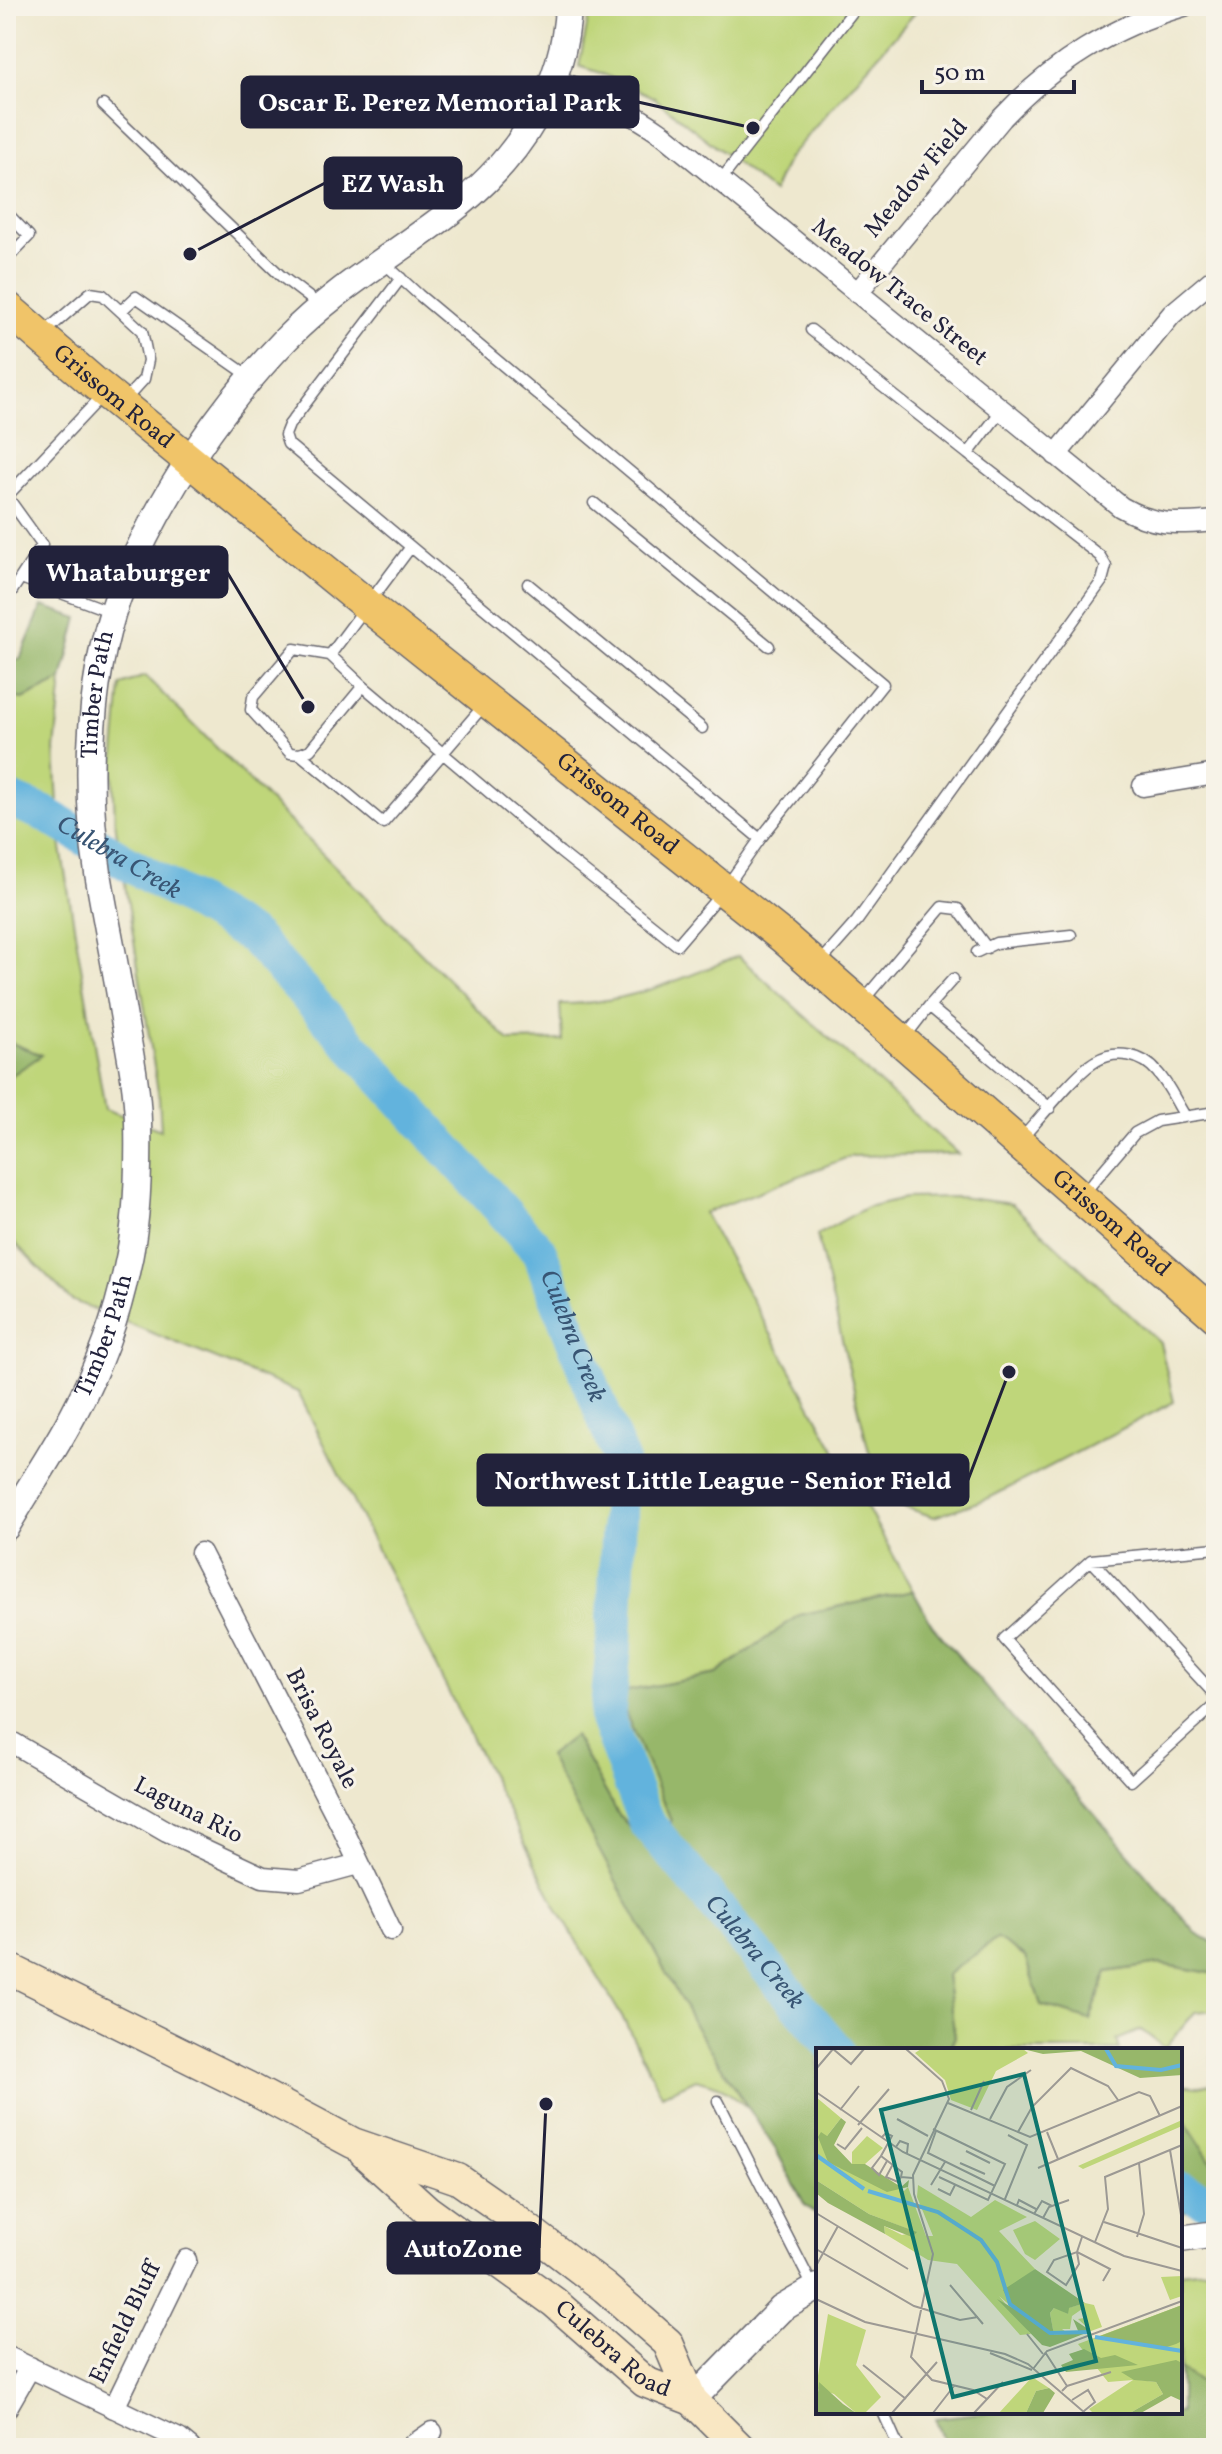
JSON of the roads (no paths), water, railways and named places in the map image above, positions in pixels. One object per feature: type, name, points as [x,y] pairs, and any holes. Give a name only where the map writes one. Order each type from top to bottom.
[{"type":"main road","name":"Grissom Road","points":[[6,307],[113,399],[817,966],[1216,1316]]},
{"type":"main road","name":"Culebra Road","points":[[6,1967],[248,2087],[353,2143],[458,2179],[605,2288],[668,2343],[692,2400],[740,2448]]},
{"type":"main road","name":"Culebra Road","points":[[353,2143],[428,2211],[554,2302],[645,2382],[692,2400]]},
{"type":"street","name":"Timber Path","points":[[6,1527],[73,1414],[105,1344],[128,1267],[136,1193],[138,1117],[97,870],[90,743],[95,692],[122,587],[152,518],[189,459],[252,378],[320,306],[458,206],[485,181],[526,131],[544,103],[564,48],[568,6]]},
{"type":"street","name":"Meadow Field","points":[[857,293],[1027,91],[1096,41],[1152,15],[1184,6]]},
{"type":"street","name":"Meadow Trace Street","points":[[553,80],[587,91],[641,119],[1121,507],[1138,517],[1168,525],[1216,521]]},
{"type":"street","points":[[1056,455],[1172,314],[1216,277]]},
{"type":"street","points":[[1143,786],[1216,774]]},
{"type":"street","name":"Brisa Royale","points":[[201,1553],[342,1827],[391,1930]]},
{"type":"street","name":"Laguna Rio","points":[[6,1739],[167,1832],[263,1877],[299,1880],[358,1864]]},
{"type":"street","points":[[1182,2239],[1216,2234]]},
{"type":"street","name":"Enfield Bluff","points":[[114,2408],[186,2260]]},
{"type":"street","points":[[692,2400],[781,2309],[816,2288]]},
{"type":"street","points":[[6,2356],[179,2439],[190,2448]]},
{"type":"street","points":[[6,2409],[30,2367]]},
{"type":"street","points":[[409,2448],[432,2432]]},
{"type":"lane","points":[[720,181],[857,6]]},
{"type":"lane","points":[[103,105],[281,276],[320,306]]},
{"type":"lane","points":[[6,212],[29,236],[6,260]]},
{"type":"lane","points":[[363,686],[310,750],[300,754],[290,753],[251,710],[253,697],[294,649],[330,655],[560,852],[677,945],[724,890],[760,839],[883,684],[381,260]]},
{"type":"lane","points":[[401,278],[289,425],[285,435],[288,444],[760,839]]},
{"type":"lane","points":[[6,600],[42,545],[7,496],[113,399],[144,379],[148,360],[142,331],[103,295],[90,293],[39,336]]},
{"type":"lane","points":[[121,311],[136,297],[252,378]]},
{"type":"lane","points":[[811,330],[1100,556],[1106,566],[1102,581],[857,921],[817,966]]},
{"type":"lane","points":[[968,454],[1001,411]]},
{"type":"lane","points":[[594,503],[769,646]]},
{"type":"lane","points":[[330,655],[410,548]]},
{"type":"lane","points":[[21,578],[114,613]]},
{"type":"lane","points":[[528,584],[702,728]]},
{"type":"lane","points":[[300,754],[383,823],[489,699]]},
{"type":"lane","points":[[860,1004],[942,907],[958,909],[982,950],[996,943],[1071,935]]},
{"type":"lane","points":[[902,1041],[953,979]]},
{"type":"lane","points":[[929,1006],[1050,1108]]},
{"type":"lane","points":[[1018,1143],[1091,1063],[1109,1055],[1126,1054],[1158,1073],[1185,1116]]},
{"type":"lane","points":[[1080,1198],[1135,1133],[1157,1121],[1216,1112]]},
{"type":"lane","points":[[1216,1548],[1091,1560],[1004,1639],[1131,1781],[1216,1704]]},
{"type":"lane","points":[[1091,1560],[1216,1696]]},
{"type":"lane","points":[[718,2101],[816,2288]]},
{"type":"lane","points":[[884,2414],[899,2448]]},
{"type":"waterway","name":"Culebra Creek","points":[[6,798],[43,813],[253,937],[539,1251],[621,1460],[614,1646],[607,1719],[646,1822],[834,2048]]},
{"type":"waterway","name":"Culebra Creek","points":[[1182,2190],[1216,2205]]},
{"type":"place","name":"Oscar E. Perez Memorial Park","points":[[753,128]]},
{"type":"place","name":"EZ Wash","points":[[190,254]]},
{"type":"place","name":"Whataburger","points":[[308,707]]},
{"type":"place","name":"Northwest Little League - Senior Field","points":[[1009,1372]]},
{"type":"place","name":"AutoZone","points":[[546,2104]]}]
